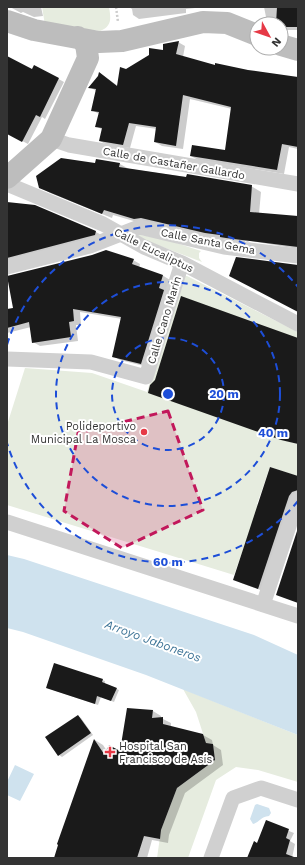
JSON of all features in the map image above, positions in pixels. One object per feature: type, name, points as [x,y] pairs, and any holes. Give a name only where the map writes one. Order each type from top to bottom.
[{"type":"street","points":[[7,21],[34,30],[99,42],[122,41],[203,22],[227,23],[249,32]]},
{"type":"street","points":[[7,178],[51,139],[88,58],[86,44],[78,37]]},
{"type":"street","points":[[73,91],[95,66],[122,41]]},
{"type":"street","name":"Calle de Castañer Gallardo","points":[[51,139],[69,145],[298,184]]},
{"type":"street","name":"Calle Eucaliptus","points":[[7,184],[102,224],[144,247],[182,263],[298,324]]},
{"type":"street","name":"Calle Santa Gema","points":[[7,267],[90,246],[139,227],[224,246],[298,256]]},
{"type":"street","name":"Calle Cano Marín","points":[[7,359],[91,362],[146,378],[182,263]]},
{"type":"street","points":[[263,605],[295,521],[298,499]]},
{"type":"street","points":[[7,522],[298,616]]},
{"type":"street","points":[[211,858],[232,798],[261,788],[298,800]]},
{"type":"highlighted area","points":[[168,411],[203,510],[122,548],[64,511],[78,433]]},
{"type":"shaded area","points":[[42,7],[109,7],[110,22],[107,27],[100,31],[45,25]]},
{"type":"shaded area","points":[[135,234],[164,239],[201,251],[199,253],[199,258],[202,262],[134,236]]},
{"type":"shaded area","name":"Polideportivo Municipal La Mosca","points":[[184,276],[187,276],[298,332],[298,381],[279,439],[298,444],[298,473],[297,476],[270,467],[257,504],[259,505],[234,575],[7,505],[7,425],[25,368],[92,373],[147,392]]},
{"type":"shaded area","points":[[183,689],[298,735],[298,782],[258,770],[236,767],[216,780],[188,858],[157,858],[161,830],[177,788],[215,760],[213,744],[206,743],[196,712]]},
{"type":"water","name":"Arroyo Jaboneros","points":[[7,555],[24,559],[254,635],[298,655],[298,735],[146,675],[23,632],[7,628]]},
{"type":"water","points":[[15,765],[34,774],[20,801],[7,795],[7,782]]},
{"type":"water","points":[[257,804],[269,808],[271,813],[269,816],[264,817],[253,824],[250,819],[255,805]]},
{"type":"building","points":[[277,7],[298,7],[298,27],[289,27],[289,16],[276,16]]},
{"type":"building","points":[[179,41],[176,54],[215,65],[215,63],[248,70],[298,77],[298,147],[282,144],[277,170],[190,156],[192,145],[225,150],[231,107],[183,95],[176,146],[154,142],[156,127],[129,123],[123,145],[99,141],[102,128],[95,127],[99,112],[91,111],[96,89],[88,88],[98,76],[99,72],[117,86],[120,67],[126,69],[149,55],[149,48],[163,50],[163,44]]},
{"type":"building","points":[[7,56],[32,69],[34,65],[59,78],[40,117],[36,115],[22,142],[7,134]]},
{"type":"building","points":[[61,158],[95,163],[96,159],[120,163],[119,167],[186,177],[187,174],[252,185],[250,212],[298,216],[298,247],[220,237],[220,235],[205,233],[141,218],[134,219],[104,210],[102,214],[39,188],[36,176]]},
{"type":"building","points":[[7,202],[35,205],[96,231],[95,235],[7,258]]},
{"type":"building","points":[[106,250],[134,259],[132,264],[163,275],[159,288],[164,290],[141,364],[112,357],[121,317],[73,309],[74,321],[69,322],[71,337],[32,343],[29,322],[7,328],[7,309],[13,308],[7,276],[92,255]]},
{"type":"building","points":[[236,257],[298,265],[298,312],[229,276]]},
{"type":"building","points":[[181,296],[298,338],[298,444],[281,440],[148,393],[150,385],[155,380]]},
{"type":"building","points":[[270,467],[298,476],[298,490],[292,492],[289,496],[258,589],[233,580]]},
{"type":"building","points":[[298,528],[298,603],[276,595]]},
{"type":"building","points":[[54,663],[103,679],[102,682],[117,688],[111,701],[97,696],[95,704],[46,688]]},
{"type":"building","points":[[127,708],[153,710],[152,718],[163,717],[163,724],[203,734],[206,743],[213,744],[215,760],[177,788],[161,830],[160,839],[144,836],[137,858],[54,858],[57,844],[94,739],[104,754],[109,745],[120,751]]},
{"type":"building","points":[[78,715],[91,733],[58,756],[45,737]]},
{"type":"building","points":[[266,820],[289,829],[286,838],[290,840],[286,854],[294,858],[247,858],[254,841],[257,843]]},
{"type":"place","name":"Polideportivo Municipal La Mosca","points":[[144,432]]},
{"type":"place","name":"Hospital San Francisco de Asís","points":[[110,752]]}]
